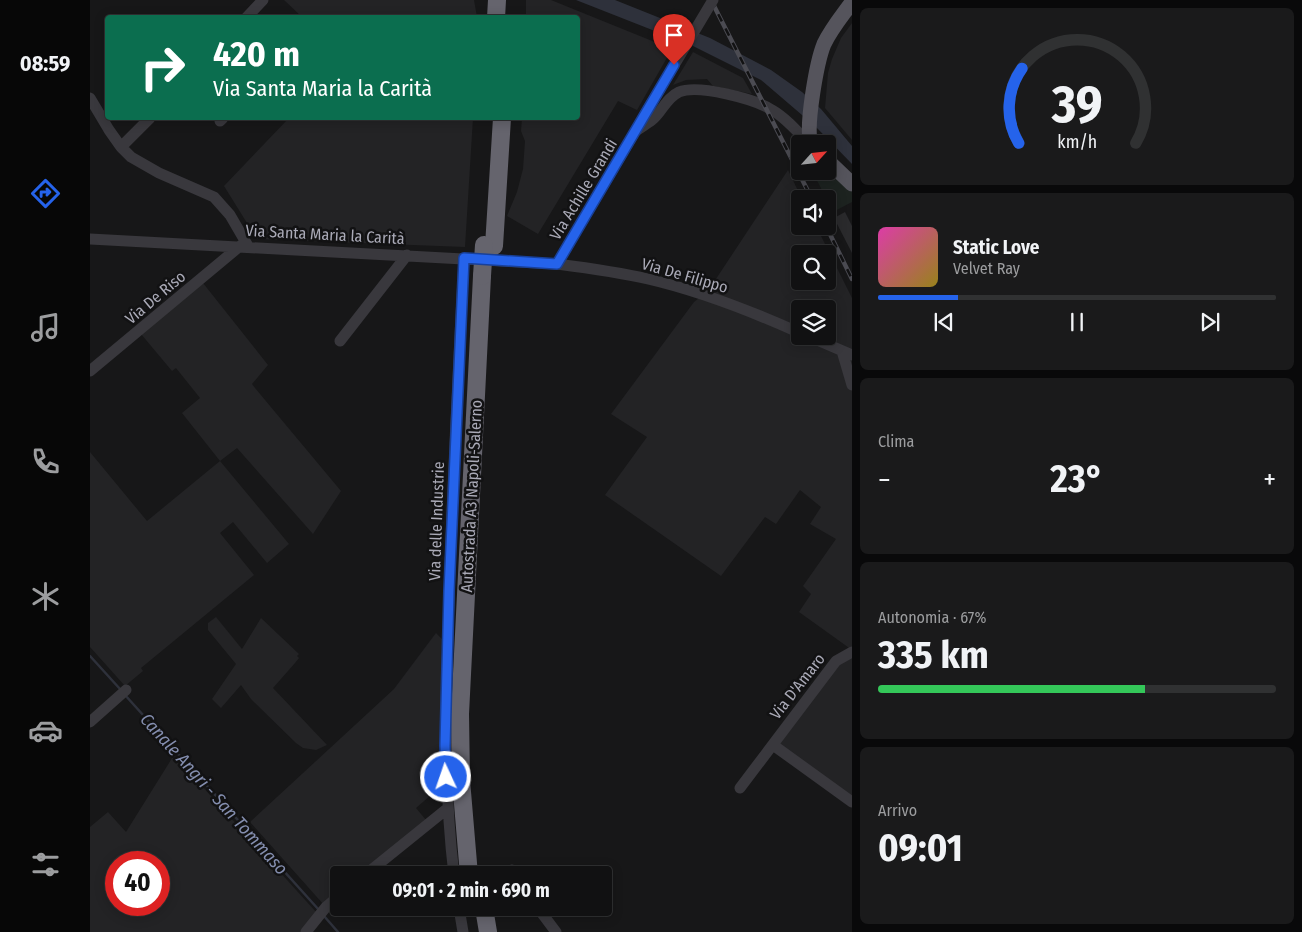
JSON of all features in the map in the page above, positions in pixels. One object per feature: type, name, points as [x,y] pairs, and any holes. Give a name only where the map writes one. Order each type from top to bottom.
[{"type":"highway","points":[[496,15],[497,0]]},
{"type":"highway","points":[[506,15],[507,0]]},
{"type":"highway","name":"Autostrada A3 Napoli-Salerno","points":[[489,245],[491,120]]},
{"type":"highway","name":"Autostrada A3 Napoli-Salerno","points":[[467,866],[461,780],[460,714],[489,245],[502,120]]},
{"type":"highway","name":"Autostrada A3 Napoli-Salerno","points":[[478,866],[472,787],[471,715],[487,276]]},
{"type":"highway","points":[[474,916],[477,932]]},
{"type":"highway","points":[[485,916],[488,932]]},
{"type":"main road","points":[[807,135],[818,66],[824,44],[852,2]]},
{"type":"main road","points":[[836,169],[852,184]]},
{"type":"street","points":[[249,15],[263,0]]},
{"type":"street","name":"Via Achille Grandi","points":[[557,264],[713,0]]},
{"type":"street","name":"Via Achille Grandi","points":[[636,131],[653,120],[674,95],[688,89],[716,93],[766,106],[774,110],[805,135]]},
{"type":"street","points":[[90,98],[121,147],[131,157],[158,173],[214,198],[230,215],[244,246]]},
{"type":"street","points":[[121,147],[148,120]]},
{"type":"street","name":"Via Santa Maria la Carità","points":[[90,238],[557,264]]},
{"type":"street","name":"Via De Riso","points":[[90,371],[244,246]]},
{"type":"street","points":[[340,341],[407,255]]},
{"type":"street","name":"Via delle Industrie","points":[[453,866],[445,746],[448,616],[464,258]]},
{"type":"street","name":"Via De Filippo","points":[[557,264],[610,271],[672,286],[726,303],[791,329]]},
{"type":"street","points":[[829,345],[847,353],[852,385]]},
{"type":"street","name":"Via D'Amaro","points":[[740,788],[836,661],[852,652]]},
{"type":"street","points":[[90,722],[123,693]]},
{"type":"street","points":[[773,745],[852,802]]},
{"type":"street","points":[[376,866],[448,808]]},
{"type":"street","points":[[306,932],[330,904]]},
{"type":"street","points":[[460,916],[463,932]]},
{"type":"street","points":[[544,916],[556,932]]},
{"type":"shaded area","points":[[284,0],[474,0],[477,15],[300,15]]},
{"type":"shaded area","points":[[526,0],[551,0],[672,49],[637,110],[618,101],[538,234],[507,216],[517,192],[523,169],[525,141],[521,131],[522,120],[580,120],[580,15],[526,15]]},
{"type":"shaded area","points":[[576,0],[615,0],[710,38],[771,70],[802,92],[821,109],[852,146],[852,164],[836,148],[836,135],[824,135],[761,80],[693,46]]},
{"type":"shaded area","points":[[852,23],[852,140],[825,108],[828,73],[832,59],[841,38]]},
{"type":"shaded area","points":[[693,52],[743,78],[752,94],[713,86],[707,79],[686,80],[673,85]]},
{"type":"shaded area","points":[[287,120],[473,120],[465,247],[257,239],[224,186]]},
{"type":"shaded area","points":[[788,170],[791,180],[793,180],[798,190],[791,190],[791,235],[820,235],[826,245],[791,245],[791,290],[836,290],[836,266],[852,298],[852,650],[799,612],[811,594],[803,586],[836,539],[810,524],[821,507],[800,490],[776,524],[765,517],[721,576],[605,495],[647,437],[611,414],[694,302],[708,291]]},
{"type":"shaded area","points":[[836,177],[852,192],[852,202],[836,210],[836,190],[822,190],[817,180],[836,180]]},
{"type":"shaded area","points":[[203,283],[268,365],[252,384],[341,491],[313,534],[237,448],[220,461],[182,413],[200,398],[176,368],[172,371],[141,334]]},
{"type":"shaded area","points":[[90,452],[147,521],[220,461],[289,544],[267,563],[233,522],[220,533],[254,575],[141,668],[143,671],[125,686],[90,647]]},
{"type":"shaded area","points":[[216,617],[242,649],[261,618],[299,654],[297,656],[299,658],[273,688],[327,745],[316,750],[303,748],[251,699],[241,685],[221,708],[212,699],[236,664],[208,630],[208,623]]},
{"type":"shaded area","points":[[436,633],[442,639],[441,791],[431,795],[416,808],[426,820],[371,866],[330,866],[330,900],[324,905],[250,822],[394,689]]},
{"type":"shaded area","points":[[852,654],[852,797],[778,745],[841,660]]},
{"type":"shaded area","points":[[174,755],[316,912],[301,932],[90,932],[90,827],[108,812],[126,832]]},
{"type":"building","points":[[845,212],[852,226],[852,253],[836,222],[836,217]]},
{"type":"waterway","name":"Canale Angri - San Tommaso","points":[[90,656],[120,689]]},
{"type":"waterway","name":"Canale Angri - San Tommaso","points":[[125,695],[319,910]]},
{"type":"waterway","name":"Canale Angri - San Tommaso","points":[[324,916],[338,932]]},
{"type":"railway","points":[[711,0],[807,190]]},
{"type":"railway","points":[[830,235],[852,279]]},
{"type":"route","points":[[446,777],[449,591],[464,258],[557,264],[674,65]]}]
